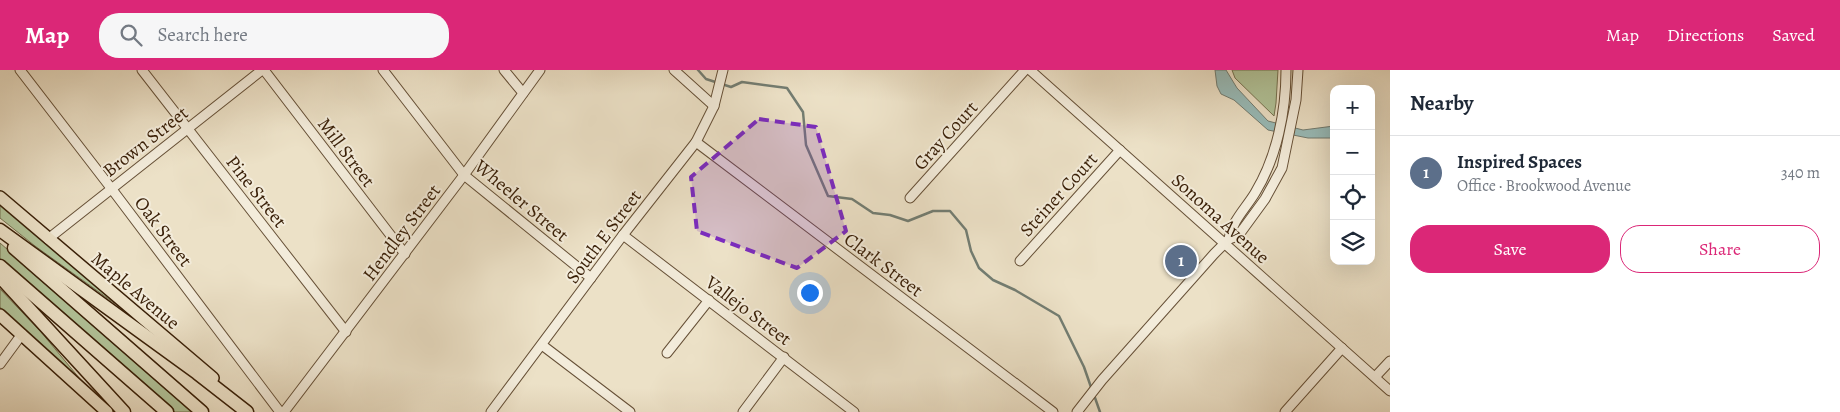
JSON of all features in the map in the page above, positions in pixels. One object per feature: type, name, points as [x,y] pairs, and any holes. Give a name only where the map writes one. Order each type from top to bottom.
[{"type":"highway","points":[[0,230],[248,412]]},
{"type":"highway","points":[[0,236],[202,412]]},
{"type":"highway","points":[[0,266],[167,412]]},
{"type":"highway","points":[[0,277],[124,412]]},
{"type":"main road","name":"Maple Avenue","points":[[0,197],[215,380],[248,412]]},
{"type":"main road","points":[[0,315],[107,412]]},
{"type":"street","name":"Oak Street","points":[[20,70],[280,412]]},
{"type":"street","name":"Pine Street","points":[[142,70],[346,332]]},
{"type":"street","name":"Brown Street","points":[[48,239],[263,70]]},
{"type":"street","name":"Mill Street","points":[[263,70],[405,254]]},
{"type":"street","name":"Wheeler Street","points":[[383,70],[464,175],[592,278]]},
{"type":"street","points":[[504,70],[523,93]]},
{"type":"street","name":"Hendley Street","points":[[284,412],[405,254],[540,70]]},
{"type":"street","points":[[674,70],[714,106]]},
{"type":"street","name":"Gray Court","points":[[910,198],[1025,70]]},
{"type":"street","name":"Sonoma Avenue","points":[[1030,70],[1227,241],[1390,391]]},
{"type":"street","points":[[1077,412],[1102,380],[1227,241],[1231,229],[1256,193],[1268,170],[1276,145],[1286,95],[1286,70]]},
{"type":"street","points":[[1227,241],[1238,236],[1265,199],[1282,168],[1296,100],[1298,70]]},
{"type":"street","name":"South E Street","points":[[491,412],[696,142],[714,106],[723,71]]},
{"type":"street","name":"Clark Street","points":[[696,142],[1053,412]]},
{"type":"street","name":"Steiner Court","points":[[1020,261],[1120,150]]},
{"type":"street","name":"Vallejo Street","points":[[624,235],[854,412]]},
{"type":"street","points":[[667,353],[709,300]]},
{"type":"street","points":[[0,364],[22,334]]},
{"type":"street","points":[[542,345],[630,412]]},
{"type":"street","points":[[1285,412],[1342,348]]},
{"type":"street","points":[[743,412],[784,357]]},
{"type":"street","points":[[1375,377],[1390,361]]},
{"type":"highlighted area","points":[[759,119],[816,127],[846,231],[797,268],[697,231],[691,177]]},
{"type":"green space","points":[[1232,70],[1278,70],[1274,116],[1235,78]]},
{"type":"green space","points":[[0,203],[135,318],[35,246],[0,218]]},
{"type":"green space","points":[[0,243],[194,412],[175,412],[0,259]]},
{"type":"green space","points":[[0,289],[41,332],[90,391],[0,307]]},
{"type":"water","points":[[1215,70],[1226,70],[1237,88],[1268,121],[1303,130],[1330,127],[1330,138],[1308,138],[1268,130],[1234,100],[1221,94],[1217,86]]},
{"type":"waterway","points":[[698,70],[706,79],[731,87],[742,82],[787,88],[803,112],[806,145],[828,196],[852,199],[873,213],[890,215],[908,221],[933,211],[950,211],[966,230],[971,251],[979,268],[993,280],[1015,290],[1059,316],[1084,367],[1092,390]]},
{"type":"waterway","points":[[1094,395],[1100,412]]},
{"type":"place","name":"Inspired Spaces","points":[[1181,261]]}]
